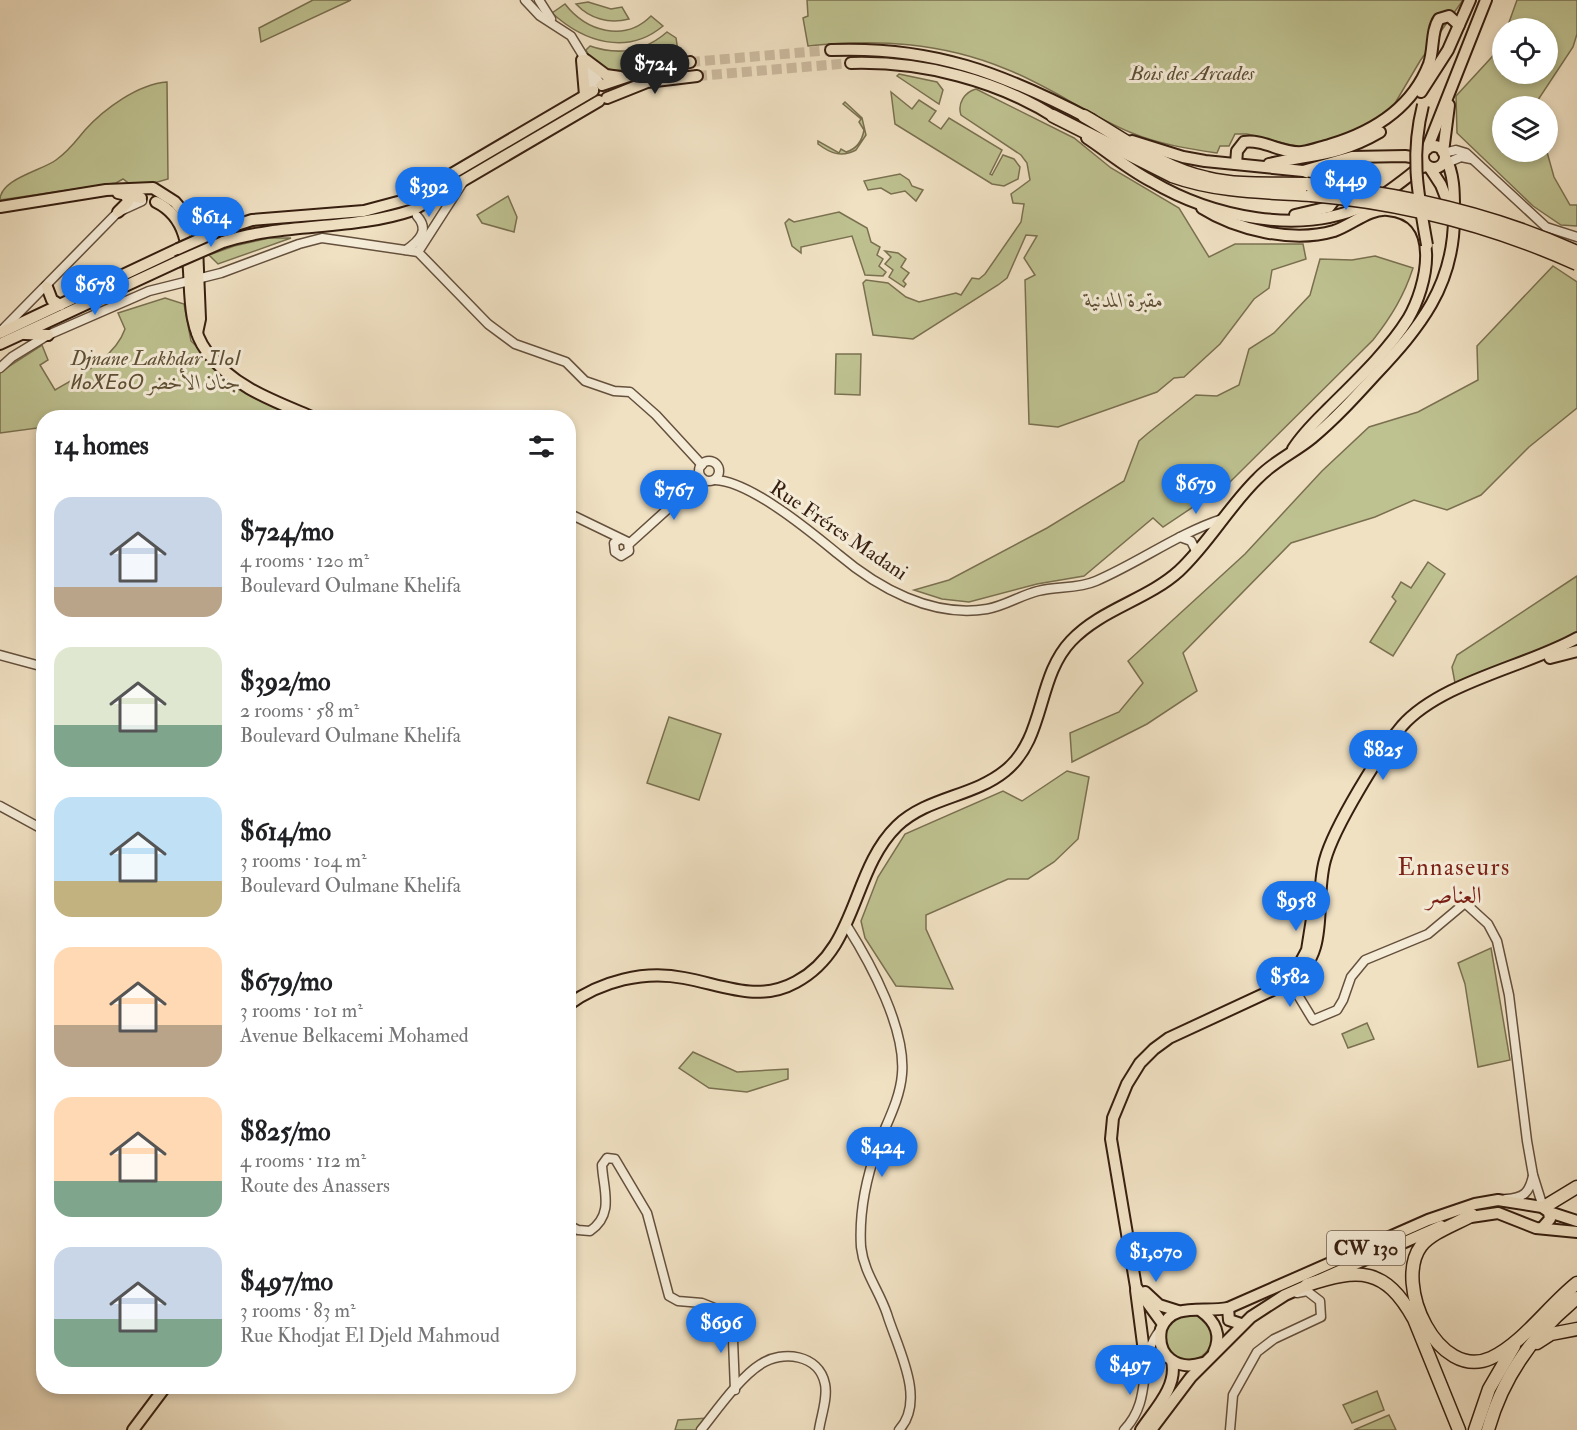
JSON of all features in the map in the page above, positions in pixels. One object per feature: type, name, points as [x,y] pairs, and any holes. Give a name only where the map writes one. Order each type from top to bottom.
[{"type":"highway","points":[[1053,116],[1113,144],[1172,176],[1190,182],[1227,190],[1309,190],[1407,208],[1525,242],[1577,264]]},
{"type":"highway","points":[[1084,116],[1155,157],[1193,175],[1220,181],[1405,199],[1521,230],[1577,252]]},
{"type":"highway","points":[[1543,1208],[1577,1187]]},
{"type":"highway","points":[[1472,1215],[1429,1239],[1416,1256],[1411,1270],[1412,1288],[1423,1317],[1444,1351],[1456,1359],[1473,1363],[1490,1359],[1508,1348],[1577,1283]]},
{"type":"highway","points":[[1306,1285],[1350,1274],[1376,1277],[1388,1284],[1406,1304],[1414,1319],[1459,1430]]},
{"type":"highway","points":[[1488,1430],[1501,1393],[1520,1357],[1552,1320],[1577,1298]]},
{"type":"highway","points":[[1520,1357],[1551,1334],[1577,1329]]},
{"type":"highway","points":[[1475,1430],[1489,1389],[1525,1330]]},
{"type":"main road","points":[[1293,449],[1406,321],[1423,280],[1427,244],[1414,152],[1423,105],[1470,0]]},
{"type":"main road","points":[[1454,219],[1441,185],[1437,159],[1453,85],[1486,0]]},
{"type":"main road","points":[[1236,164],[1237,151],[1244,142],[1258,142],[1277,149],[1303,152],[1371,129],[1398,109],[1414,92],[1431,58],[1439,19],[1449,16],[1459,25]]},
{"type":"main road","points":[[831,50],[891,49],[928,54],[994,75],[1140,144],[1183,157],[1303,171],[1332,179],[1339,194],[1335,202],[1311,212],[1262,217]]},
{"type":"main road","points":[[1261,167],[1328,155],[1361,143],[1385,129],[1418,96],[1448,50]]},
{"type":"main road","points":[[584,60],[606,75],[629,76]]},
{"type":"main road","points":[[584,60],[597,92]]},
{"type":"main road","points":[[0,344],[9,333],[60,305],[218,231],[252,220],[326,209],[364,211],[409,199],[629,76],[690,62]]},
{"type":"main road","points":[[851,63],[886,64],[953,75],[1026,101],[1053,116],[1143,177],[1189,199],[1220,218],[1252,230],[1310,234],[1334,231],[1373,212],[1385,210],[1408,216],[1417,225],[1427,244]]},
{"type":"main road","points":[[9,333],[224,242],[256,233],[380,220],[413,210],[464,181],[597,92],[647,82],[697,76]]},
{"type":"main road","points":[[576,1001],[607,984],[644,976],[685,978],[752,993],[780,989],[795,983],[817,967],[835,949],[847,926],[870,868],[896,827],[913,813],[985,784],[1005,771],[1020,757],[1029,742],[1052,668],[1063,650],[1090,624],[1164,582],[1196,551],[1260,475],[1332,420],[1393,355],[1432,306],[1452,247],[1454,192],[1437,159],[1453,85]]},
{"type":"main road","points":[[1303,171],[1352,157],[1406,156],[1437,159]]},
{"type":"main road","points":[[1189,199],[1231,212],[1262,217],[1314,220],[1367,204],[1437,159]]},
{"type":"main road","points":[[0,207],[106,190],[154,194]]},
{"type":"main road","points":[[106,190],[141,199],[148,205],[154,194]]},
{"type":"main road","points":[[141,199],[142,191],[175,202],[191,221],[197,246],[192,281],[200,319],[197,333],[213,360],[257,394],[295,410]]},
{"type":"main road","points":[[118,212],[128,202],[126,194]]},
{"type":"main road","points":[[47,287],[52,300],[60,305]]},
{"type":"main road","points":[[9,333],[48,335]]},
{"type":"main road","points":[[1330,407],[1393,355]]},
{"type":"main road","points":[[1146,1367],[1136,1287],[1111,1138],[1113,1118],[1127,1084],[1140,1063],[1169,1038],[1290,982],[1302,974],[1313,957],[1319,934],[1320,882],[1324,861],[1336,832],[1389,742],[1412,716],[1454,692],[1553,651],[1577,638],[1577,645]]},
{"type":"main road","points":[[1454,692],[1555,656],[1577,651]]},
{"type":"main road","name":"CW 130","points":[[1201,1311],[1228,1308],[1428,1220],[1475,1203],[1498,1200],[1543,1208],[1577,1221]]},
{"type":"main road","points":[[1542,1228],[1549,1222],[1543,1208],[1528,1215],[1530,1224],[1542,1228],[1577,1232]]},
{"type":"main road","name":"CW 130","points":[[1212,1354],[1240,1324],[1285,1295],[1451,1221],[1472,1215],[1498,1213],[1530,1224]]},
{"type":"main road","points":[[1132,1264],[1147,1295],[1159,1305],[1178,1311],[1201,1311],[1215,1326],[1218,1336],[1212,1354],[1154,1428]]},
{"type":"main road","points":[[1136,1287],[1162,1327]]},
{"type":"main road","points":[[1228,1308],[1229,1320],[1240,1324]]},
{"type":"main road","points":[[1141,1430],[1171,1385],[1173,1373],[1169,1359],[1160,1344],[1162,1327],[1178,1311]]},
{"type":"main road","points":[[1169,1359],[1187,1367],[1203,1363]]},
{"type":"main road","points":[[133,1430],[160,1394]]},
{"type":"street","points":[[525,0],[540,16],[571,36],[597,92]]},
{"type":"street","points":[[539,0],[541,8],[560,28]]},
{"type":"street","points":[[1437,159],[1462,151],[1480,164],[1546,227],[1577,237]]},
{"type":"street","points":[[418,252],[464,181]]},
{"type":"street","points":[[9,333],[47,287],[118,212],[141,199]]},
{"type":"street","points":[[406,250],[420,239],[423,231],[423,224],[417,216]]},
{"type":"street","points":[[0,368],[12,357],[48,335],[149,291],[217,274],[322,238],[418,252],[488,324],[515,344],[566,362],[585,381],[614,391],[630,392],[656,415],[702,465]]},
{"type":"street","points":[[711,461],[717,465],[720,471],[715,480],[709,482],[702,478],[699,470],[702,465],[711,461]]},
{"type":"street","points":[[620,539],[614,545],[617,554],[627,553],[629,544],[702,478]]},
{"type":"street","name":"Rue Fréres Madani","points":[[715,480],[733,483],[771,504],[876,582],[921,603],[941,609],[989,609],[1040,591],[1086,585],[1179,537],[1223,519]]},
{"type":"street","points":[[576,517],[629,544]]},
{"type":"street","points":[[1179,537],[1188,539],[1196,551]]},
{"type":"street","points":[[0,655],[36,665]]},
{"type":"street","points":[[0,806],[36,826]]},
{"type":"street","points":[[1290,982],[1312,1020],[1329,1014],[1337,1010],[1351,977],[1365,960],[1428,934],[1465,903],[1477,912],[1488,924],[1497,941],[1504,973],[1533,1176],[1543,1208]]},
{"type":"street","points":[[847,926],[873,969],[900,1045],[902,1061],[899,1088],[867,1185],[861,1245],[865,1269],[876,1284],[912,1396],[910,1413],[899,1430]]},
{"type":"street","points":[[576,1229],[590,1231],[603,1217],[607,1195],[602,1165],[605,1159],[612,1158],[618,1162],[647,1213],[669,1296],[678,1301],[702,1303],[732,1315],[735,1390]]},
{"type":"street","points":[[1498,1200],[1524,1196],[1529,1191],[1533,1176]]},
{"type":"street","points":[[1230,1430],[1233,1395],[1257,1352],[1274,1339],[1321,1317],[1320,1301],[1307,1291],[1285,1295]]},
{"type":"street","points":[[1124,1430],[1141,1407],[1146,1367],[1154,1338],[1162,1327]]},
{"type":"street","points":[[701,1430],[752,1372],[768,1360],[786,1355],[802,1358],[819,1371],[825,1382],[819,1430]]},
{"type":"street","points":[[1146,1367],[1157,1359],[1169,1359]]},
{"type":"green space","points":[[313,0],[351,0],[261,42],[259,28]]},
{"type":"green space","name":"Bois des Arcades","points":[[807,0],[1463,0],[1420,61],[1391,110],[1360,130],[1304,148],[1247,134],[1235,134],[1229,146],[1220,146],[1217,153],[1174,146],[1142,137],[1100,118],[1022,76],[957,53],[884,43],[808,46],[803,18],[808,16]]},
{"type":"green space","points":[[1517,0],[1577,0],[1577,34],[1573,47],[1558,70],[1558,18],[1511,18]]},
{"type":"green space","points":[[588,2],[611,9],[622,7],[629,19],[614,21],[600,19],[587,13],[576,4]]},
{"type":"green space","points":[[565,4],[584,21],[606,30],[629,29],[651,16],[663,26],[635,41],[606,42],[578,31],[552,13]]},
{"type":"green space","points":[[667,32],[676,38],[678,51],[628,69],[604,68],[594,61],[586,50],[590,46],[611,51],[640,48]]},
{"type":"green space","points":[[1492,57],[1492,84],[1549,84],[1541,96],[1492,96],[1492,162],[1550,162],[1554,177],[1570,205],[1577,205],[1577,226],[1561,225],[1533,206],[1457,133],[1456,96]]},
{"type":"green space","points":[[899,74],[937,82],[943,90],[939,104],[897,76]]},
{"type":"green space","points":[[167,82],[168,179],[147,185],[131,185],[123,179],[116,183],[0,200],[7,186],[14,181],[61,157],[93,122],[112,106],[145,87]]},
{"type":"green space","name":"مقبرة المدنية","points":[[976,89],[1074,138],[1111,168],[1179,208],[1209,257],[1235,244],[1303,244],[1306,259],[1272,270],[1269,288],[1254,299],[1220,344],[1184,377],[1174,378],[1157,392],[1058,427],[1029,424],[1025,280],[1035,275],[1024,258],[1037,236],[1026,235],[1007,278],[913,339],[873,335],[863,283],[866,280],[888,283],[906,297],[919,302],[956,293],[961,295],[972,278],[979,279],[985,274],[1021,222],[1024,204],[1013,203],[1011,194],[1030,180],[1027,163],[1021,155],[961,115],[960,106],[963,99]]},
{"type":"green space","points":[[891,92],[912,109],[919,100],[936,111],[929,121],[941,129],[949,118],[1002,150],[990,174],[992,175],[1003,155],[1014,159],[1020,167],[1018,179],[1004,186],[992,184],[895,124]]},
{"type":"green space","points":[[588,96],[591,101],[412,206],[371,220],[260,228],[209,244],[207,241],[259,224],[345,219],[385,212],[469,170]]},
{"type":"green space","points":[[845,102],[862,118],[866,135],[856,150],[841,154],[827,150],[818,144],[818,141],[839,153],[841,149],[846,152],[858,144],[864,130],[859,122],[861,119],[843,104]]},
{"type":"green space","points":[[900,174],[909,180],[912,186],[923,190],[916,201],[905,191],[891,194],[881,188],[868,190],[864,181]]},
{"type":"green space","points":[[508,196],[517,217],[514,232],[482,223],[477,215]]},
{"type":"green space","points":[[839,212],[867,228],[871,242],[880,247],[877,255],[883,259],[879,266],[886,272],[883,276],[865,275],[852,236],[801,247],[801,253],[792,246],[785,223],[789,219],[794,222]]},
{"type":"green space","points":[[269,238],[291,238],[218,264],[209,255],[234,246]]},
{"type":"green space","points":[[885,251],[898,253],[906,259],[901,267],[909,273],[903,281],[906,284],[904,287],[889,277],[893,270],[885,264],[891,257]]},
{"type":"green space","points":[[1375,256],[1413,268],[1391,314],[1373,340],[1229,483],[1163,527],[1153,518],[1084,576],[1037,584],[969,602],[942,599],[914,590],[949,580],[1047,528],[1124,481],[1139,441],[1147,434],[1196,395],[1217,396],[1239,385],[1249,349],[1274,333],[1310,295],[1320,259],[1352,260]]},
{"type":"green space","points":[[1553,266],[1577,282],[1577,408],[1529,447],[1481,495],[1447,510],[1414,500],[1375,517],[1291,543],[1183,653],[1197,691],[1147,724],[1072,762],[1070,733],[1119,712],[1143,683],[1128,661],[1245,554],[1322,471],[1369,427],[1418,412],[1478,380],[1477,346]]},
{"type":"green space","name":"Djnane Lakhdar ⵊⵏⴰⵏ ⵍⴰⵅⴹⴰⵔ جنان الأخضر","points":[[165,298],[184,304],[191,341],[224,373],[304,410],[36,410],[36,428],[0,433],[0,372],[42,345],[48,360],[40,365],[55,390],[95,365],[113,349],[125,329],[118,313]]},
{"type":"green space","points":[[836,354],[861,354],[860,395],[835,394]]},
{"type":"green space","points":[[1428,562],[1445,574],[1393,656],[1370,642],[1396,601],[1392,597],[1401,582],[1411,588]]},
{"type":"green space","points":[[1577,576],[1577,636],[1553,649],[1524,655],[1455,683],[1452,667],[1457,655]]},
{"type":"green space","points":[[669,717],[721,734],[699,800],[647,783]]},
{"type":"green space","points":[[1067,771],[1089,777],[1078,839],[1054,862],[1028,879],[1008,879],[926,915],[926,929],[953,989],[896,986],[865,938],[861,921],[878,877],[905,834],[1003,791],[1022,801]]},
{"type":"green space","points":[[1491,948],[1510,1060],[1478,1067],[1465,984],[1458,963]]},
{"type":"green space","points":[[1367,1023],[1374,1039],[1348,1048],[1342,1034]]},
{"type":"green space","points":[[693,1052],[737,1072],[788,1069],[788,1079],[747,1092],[709,1088],[679,1068]]},
{"type":"green space","points":[[1189,1314],[1205,1321],[1212,1337],[1205,1353],[1189,1360],[1173,1353],[1166,1337],[1173,1321]]},
{"type":"green space","points":[[1377,1391],[1384,1410],[1352,1423],[1343,1405]]},
{"type":"green space","points":[[1389,1415],[1396,1430],[1354,1430]]},
{"type":"green space","points":[[707,1418],[697,1430],[675,1430],[678,1420]]},
{"type":"tunnel","points":[[690,62],[831,50]]},
{"type":"tunnel","points":[[697,76],[851,63]]},
{"type":"district","name":"Ennaseurs العناصر","points":[[1454,881]]}]
